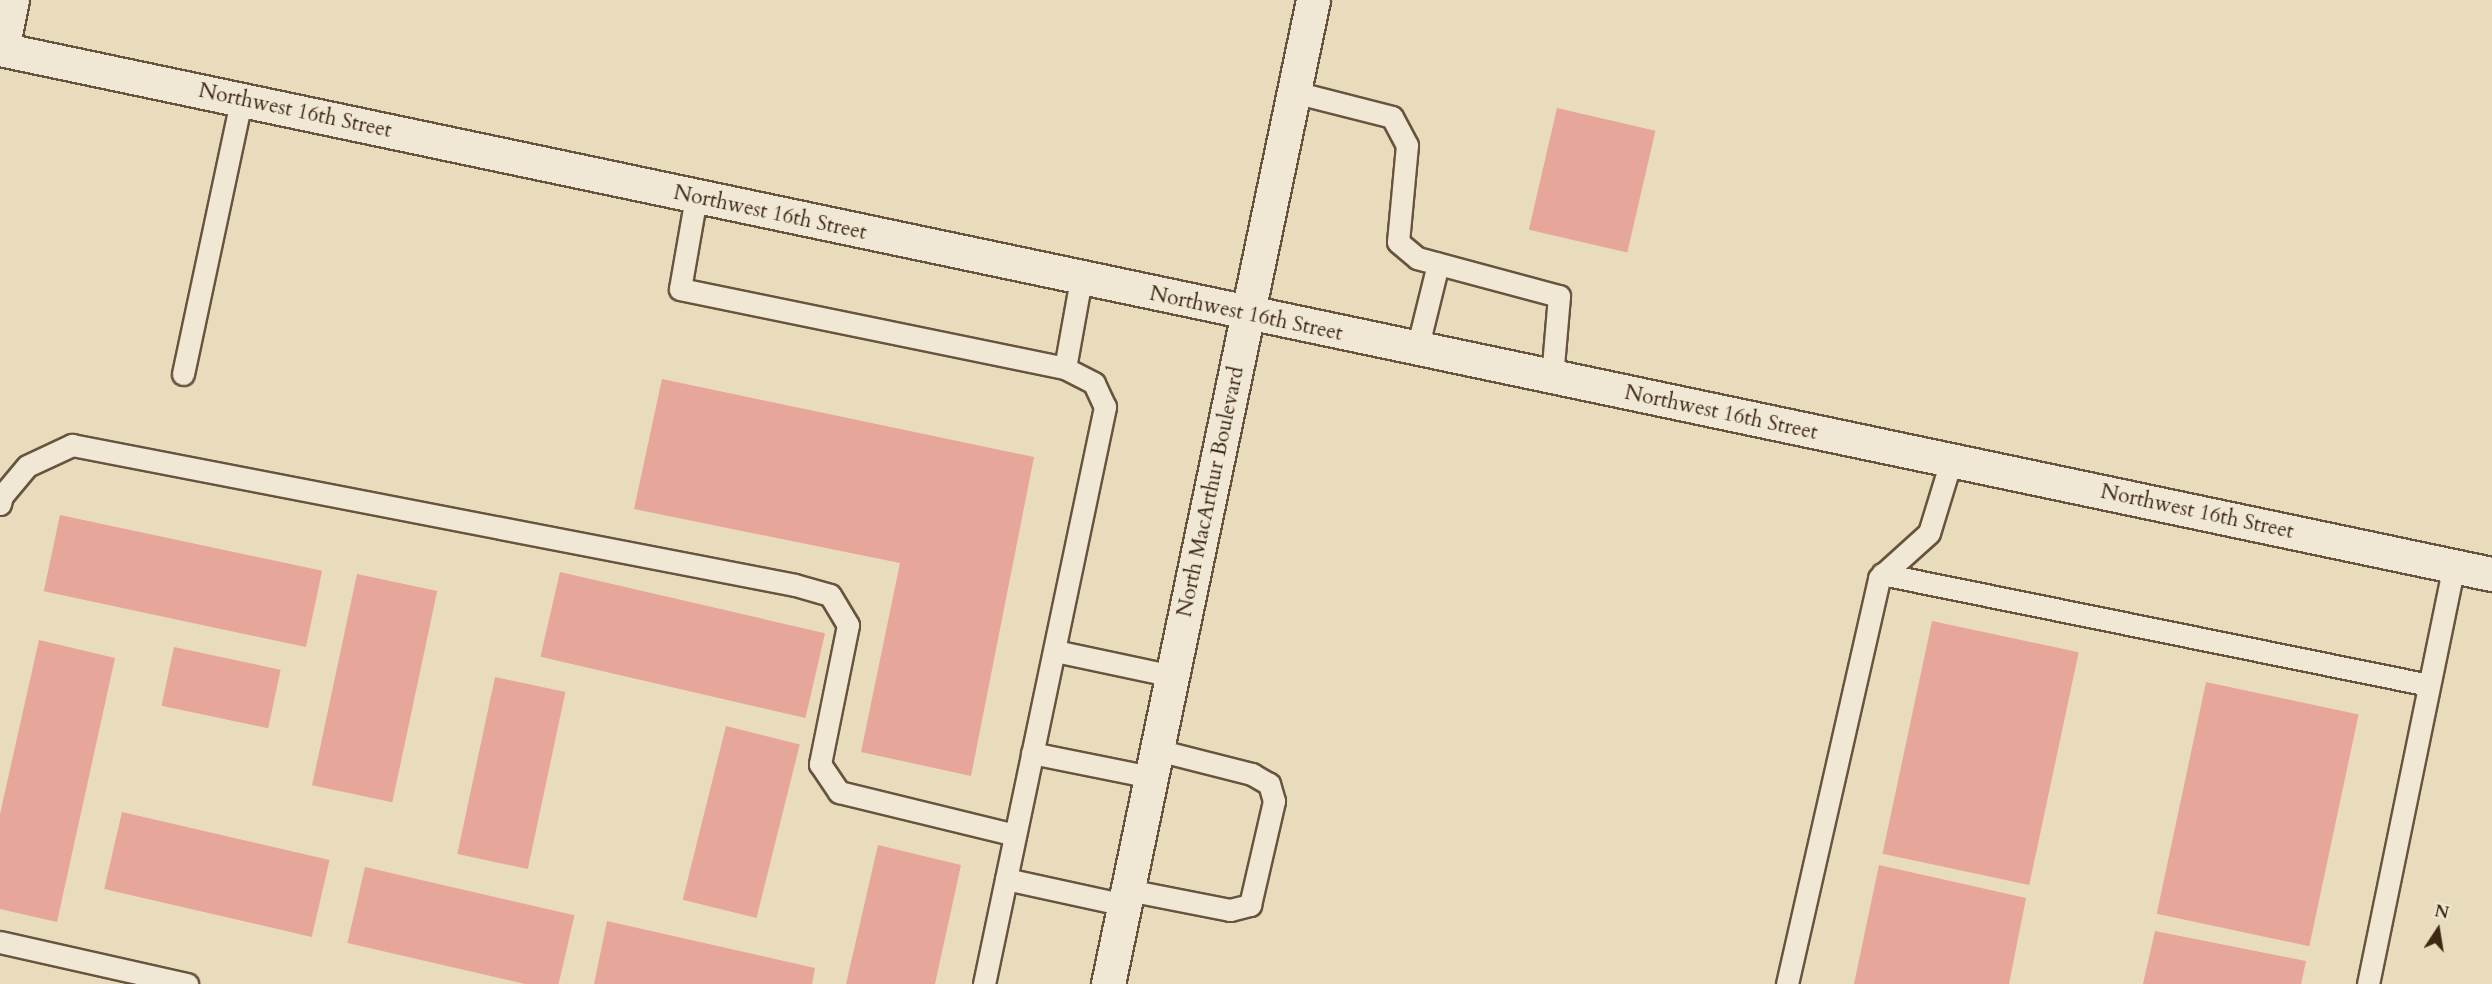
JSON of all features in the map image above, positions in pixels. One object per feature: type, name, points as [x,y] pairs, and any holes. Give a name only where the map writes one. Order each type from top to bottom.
[{"type":"street","points":[[1,49],[12,0]]},
{"type":"street","name":"North MacArthur Boulevard","points":[[1108,984],[1313,0]]},
{"type":"street","name":"Northwest 16th Street","points":[[1,49],[1248,315],[2492,574]]},
{"type":"lane","points":[[1294,92],[1392,117],[1407,145],[1398,242],[1417,258],[1559,296],[1552,377]]},
{"type":"lane","points":[[183,374],[241,100]]},
{"type":"lane","points":[[696,197],[680,289],[1065,368],[1094,383],[1105,407],[984,984]]},
{"type":"lane","points":[[1417,349],[1438,264]]},
{"type":"lane","points":[[1065,368],[1081,279]]},
{"type":"lane","points":[[0,504],[2,496],[27,466],[72,445],[795,585],[830,595],[848,625],[820,764],[839,792],[1015,835]]},
{"type":"lane","points":[[1787,984],[1882,574],[1929,533],[1951,461]]},
{"type":"lane","points":[[2368,984],[2454,566]]},
{"type":"lane","points":[[1882,574],[2430,685]]},
{"type":"lane","points":[[1054,651],[1173,676]]},
{"type":"lane","points":[[1006,879],[1230,910],[1250,905],[1274,801],[1269,784],[1252,774],[1032,753]]},
{"type":"lane","points":[[0,942],[187,984]]},
{"type":"building","points":[[1557,108],[1655,131],[1627,253],[1529,230]]},
{"type":"building","points":[[662,379],[1034,457],[971,776],[861,752],[900,563],[634,509]]},
{"type":"building","points":[[60,515],[322,571],[306,647],[44,591]]},
{"type":"building","points":[[560,572],[825,633],[805,718],[540,657]]},
{"type":"building","points":[[357,574],[437,591],[392,802],[312,785]]},
{"type":"building","points":[[1932,621],[2079,652],[2029,885],[1883,854]]},
{"type":"building","points":[[39,640],[115,658],[57,922],[0,909],[0,814]]},
{"type":"building","points":[[174,647],[281,670],[268,728],[162,706]]},
{"type":"building","points":[[495,677],[565,692],[528,869],[457,854]]},
{"type":"building","points":[[2206,682],[2359,714],[2309,946],[2157,914]]},
{"type":"building","points":[[726,726],[800,744],[756,918],[683,900]]},
{"type":"building","points":[[122,812],[330,860],[312,937],[104,889]]},
{"type":"building","points":[[878,845],[961,865],[935,984],[846,984]]},
{"type":"building","points":[[1879,865],[2026,898],[2009,984],[1854,984]]},
{"type":"building","points":[[365,867],[574,915],[559,984],[525,984],[347,943]]},
{"type":"building","points":[[607,921],[815,968],[812,984],[594,984]]},
{"type":"building","points":[[2155,931],[2306,961],[2301,984],[2143,984]]}]
